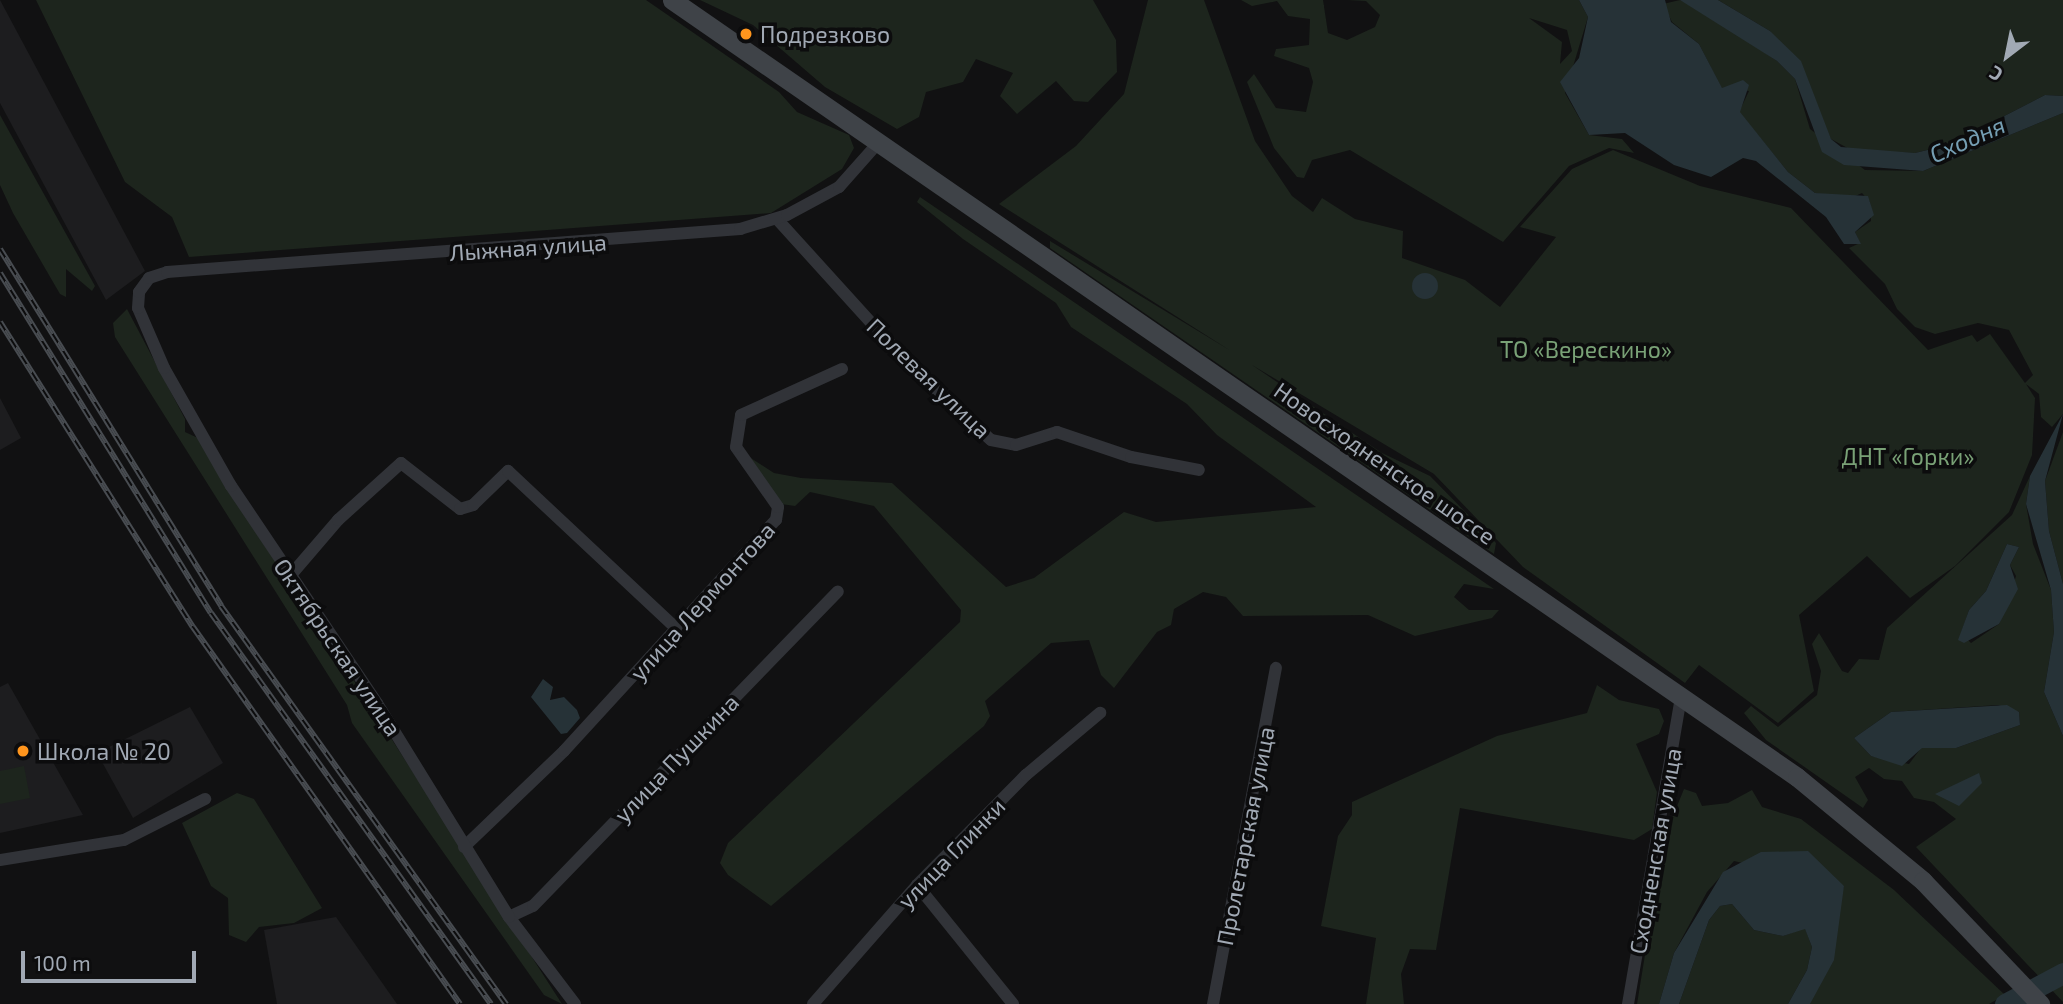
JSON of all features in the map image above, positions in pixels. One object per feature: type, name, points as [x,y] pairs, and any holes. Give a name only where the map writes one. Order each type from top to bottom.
[{"type":"main road","name":"Новосходненское шоссе","points":[[671,0],[1681,698],[1867,831],[2040,1004]]},
{"type":"street","name":"Лыжная улица","points":[[149,278],[651,238],[777,219],[839,187],[878,143]]},
{"type":"street","name":"Полевая улица","points":[[777,219],[903,358],[991,440],[1008,446],[1056,432],[1131,457],[1199,470]]},
{"type":"street","name":"Октябрьская улица","points":[[149,278],[138,308],[164,368],[290,576],[509,917],[575,1004]]},
{"type":"street","name":"улица Лермонтова","points":[[464,847],[678,630],[779,514],[740,459],[736,432],[741,415],[842,369]]},
{"type":"street","points":[[290,576],[338,520],[401,463],[460,509],[509,471],[678,630]]},
{"type":"street","name":"улица Пушкина","points":[[509,917],[533,906],[838,591]]},
{"type":"street","name":"Пролетарская улица","points":[[1213,1004],[1276,668]]},
{"type":"street","name":"Сходненская улица","points":[[1628,1004],[1681,698]]},
{"type":"street","name":"улица Глинки","points":[[813,1004],[917,885],[1026,775],[1100,713]]},
{"type":"street","points":[[0,860],[124,840],[205,799]]},
{"type":"street","points":[[917,885],[1013,1004]]},
{"type":"shaded area","points":[[0,0],[145,271],[106,300],[0,103]]},
{"type":"shaded area","points":[[0,398],[21,438],[0,450]]},
{"type":"shaded area","name":"Школа № 20","points":[[8,683],[83,815],[0,833],[0,687]]},
{"type":"shaded area","points":[[190,707],[223,763],[133,818],[97,753]]},
{"type":"shaded area","points":[[336,917],[397,1004],[277,1004],[264,930]]},
{"type":"green space","points":[[36,0],[646,0],[779,92],[797,112],[849,135],[854,148],[842,169],[771,213],[189,257],[172,217],[125,182]]},
{"type":"green space","points":[[700,0],[1093,0],[1116,40],[1117,72],[1088,102],[1074,101],[1056,81],[1017,114],[1000,96],[1013,73],[976,59],[963,82],[926,92],[919,117],[897,129],[825,87],[753,25]]},
{"type":"green space","name":"ДНТ «Горки»","points":[[1148,0],[1204,0],[1255,141],[1292,196],[1313,212],[1322,198],[1355,219],[1403,231],[1402,258],[1465,280],[1500,307],[1556,237],[1520,227],[1572,169],[1613,150],[1700,186],[1791,208],[1928,350],[1972,335],[1977,342],[1990,334],[2025,383],[2033,375],[2009,330],[1978,323],[1935,334],[1915,327],[1897,309],[1885,284],[1849,248],[1860,243],[1855,232],[1871,221],[1870,202],[1862,193],[1849,199],[1815,193],[1788,172],[1739,112],[1749,91],[1722,89],[1699,44],[1672,22],[1663,4],[1680,0],[1698,7],[1777,61],[1795,79],[1810,129],[1865,170],[1923,171],[2063,113],[2063,414],[2052,427],[2041,417],[2039,394],[2026,384],[2035,398],[2032,455],[2009,512],[1955,566],[1910,598],[1867,556],[1799,615],[1814,691],[1778,723],[1699,665],[1685,683],[1523,567],[1434,474],[1252,365],[1382,453],[1430,476],[1496,543],[1494,554],[1050,248],[1050,241],[1231,351],[999,204],[1076,146],[1124,94]]},
{"type":"green space","points":[[1241,0],[1323,0],[1328,33],[1347,40],[1375,27],[1380,15],[1366,1],[1347,0],[1579,0],[1588,17],[1565,93],[1589,135],[1622,139],[1634,153],[1609,148],[1569,166],[1503,242],[1350,150],[1312,160],[1304,178],[1297,177],[1274,148],[1247,82],[1254,74],[1276,108],[1306,112],[1313,82],[1309,68],[1274,56],[1276,49],[1309,45],[1310,19],[1288,16],[1277,1],[1252,6]],"holes":[[[1529,18],[1567,30],[1572,51],[1560,64],[1562,42]]]},
{"type":"green space","points":[[1718,0],[2063,0],[2063,96],[2045,95],[1948,145],[1915,153],[1853,151],[1831,139],[1770,31]]},
{"type":"green space","points":[[0,115],[95,286],[92,291],[66,269],[66,297],[60,294],[13,213],[0,185]]},
{"type":"green space","points":[[920,197],[1494,589],[1464,584],[1454,597],[1469,610],[1499,610],[1492,618],[1415,636],[1368,615],[1243,616],[1226,597],[1203,592],[1174,609],[1171,625],[1157,632],[1114,688],[1101,675],[1089,640],[1051,643],[985,701],[990,716],[984,726],[771,906],[728,875],[720,863],[728,843],[960,622],[961,610],[874,506],[810,492],[795,506],[781,504],[746,455],[774,473],[801,478],[892,483],[1006,587],[1034,578],[1124,512],[1156,522],[1316,507],[1217,435],[1187,404],[1071,327],[1056,303],[963,239],[917,202]]},
{"type":"green space","points":[[127,309],[185,419],[185,432],[198,438],[562,1004],[544,995],[352,723],[347,705],[115,337],[113,323]]},
{"type":"green space","points":[[2063,432],[2063,584],[2049,531],[2045,481]]},
{"type":"green space","points":[[2030,476],[2026,504],[2033,544],[2051,590],[2054,632],[2044,692],[2063,736],[2063,1002],[1916,847],[1956,819],[1934,802],[1914,798],[1902,781],[1884,779],[1869,768],[1855,777],[1868,800],[1863,808],[1766,740],[1744,713],[1751,706],[1778,727],[1817,695],[1821,671],[1812,644],[1819,633],[1842,671],[1848,673],[1859,659],[1879,660],[1887,628],[2012,515]],"holes":[[[2007,544],[2019,547],[2010,565],[2016,576],[2007,605],[1999,624],[1971,643],[1961,633],[1969,610],[1986,591]],[[1998,705],[2019,712],[2020,725],[1956,748],[1921,748],[1909,764],[1871,756],[1854,738],[1891,712]]]},
{"type":"green space","points":[[1597,685],[1619,700],[1659,709],[1664,721],[1659,734],[1636,744],[1657,792],[1652,829],[1634,840],[1460,808],[1436,950],[1410,949],[1401,974],[1404,1004],[1366,1004],[1376,938],[1321,926],[1338,836],[1352,815],[1352,802],[1497,736],[1587,713]]},
{"type":"green space","points":[[24,766],[30,798],[0,804],[0,771]]},
{"type":"green space","points":[[1684,789],[1696,793],[1702,806],[1728,803],[1752,790],[1762,807],[1801,819],[1894,890],[2005,995],[1989,1004],[1810,1004],[1844,886],[1734,861],[1707,892],[1674,953],[1659,1004],[1637,1004],[1664,838]]},
{"type":"green space","points":[[237,793],[254,799],[322,908],[294,923],[259,927],[246,942],[229,935],[228,898],[211,886],[182,823]]},
{"type":"green space","points":[[1732,904],[1754,930],[1783,936],[1805,928],[1812,947],[1807,970],[1788,1004],[1679,1004],[1709,920],[1720,906]]},
{"type":"water","points":[[1579,0],[1665,0],[1671,22],[1699,44],[1722,88],[1743,80],[1749,85],[1740,112],[1788,172],[1815,193],[1868,196],[1874,215],[1855,232],[1861,244],[1844,244],[1826,217],[1756,161],[1743,158],[1711,177],[1674,165],[1625,133],[1589,135],[1560,82],[1579,58],[1588,17]]},
{"type":"water","points":[[1680,0],[1718,0],[1770,31],[1801,61],[1831,139],[1841,147],[1915,153],[1948,145],[2045,95],[2063,96],[2063,113],[1923,171],[1844,165],[1822,152],[1795,79],[1777,61]]},
{"type":"water","points":[[1425,273],[1434,277],[1438,286],[1434,295],[1425,299],[1416,295],[1412,286],[1416,277]]},
{"type":"water","points":[[2063,414],[2045,481],[2049,531],[2063,584],[2063,736],[2044,692],[2054,632],[2051,590],[2026,504],[2030,476]]},
{"type":"water","points":[[2007,544],[2019,547],[2010,565],[2018,589],[1999,624],[1964,643],[1958,640],[1969,610],[1986,591]]},
{"type":"water","points":[[543,679],[553,687],[550,700],[564,697],[577,710],[580,718],[567,733],[561,734],[531,697]]},
{"type":"water","points":[[2007,705],[2019,712],[2020,725],[1956,748],[1922,748],[1902,766],[1871,756],[1854,738],[1891,712]]},
{"type":"water","points":[[1979,773],[1982,783],[1959,806],[1935,794]]},
{"type":"water","points":[[1808,851],[1844,886],[1834,960],[1810,1004],[1788,1004],[1807,970],[1812,947],[1805,929],[1783,936],[1754,930],[1732,904],[1720,906],[1709,920],[1679,1004],[1659,1004],[1674,953],[1723,872],[1761,852]]},
{"type":"waterway","name":"Сходня","points":[[2005,1004],[2063,973]]},
{"type":"railway","points":[[0,249],[221,606],[506,1004]]},
{"type":"railway","points":[[0,273],[211,613],[491,1004]]},
{"type":"railway","points":[[0,322],[193,627],[460,1004]]},
{"type":"place","name":"Подрезково","points":[[746,34]]},
{"type":"place","name":"Школа № 20","points":[[23,751]]},
{"type":"park label","name":"ТО «Верескино»","points":[[1586,349]]}]
